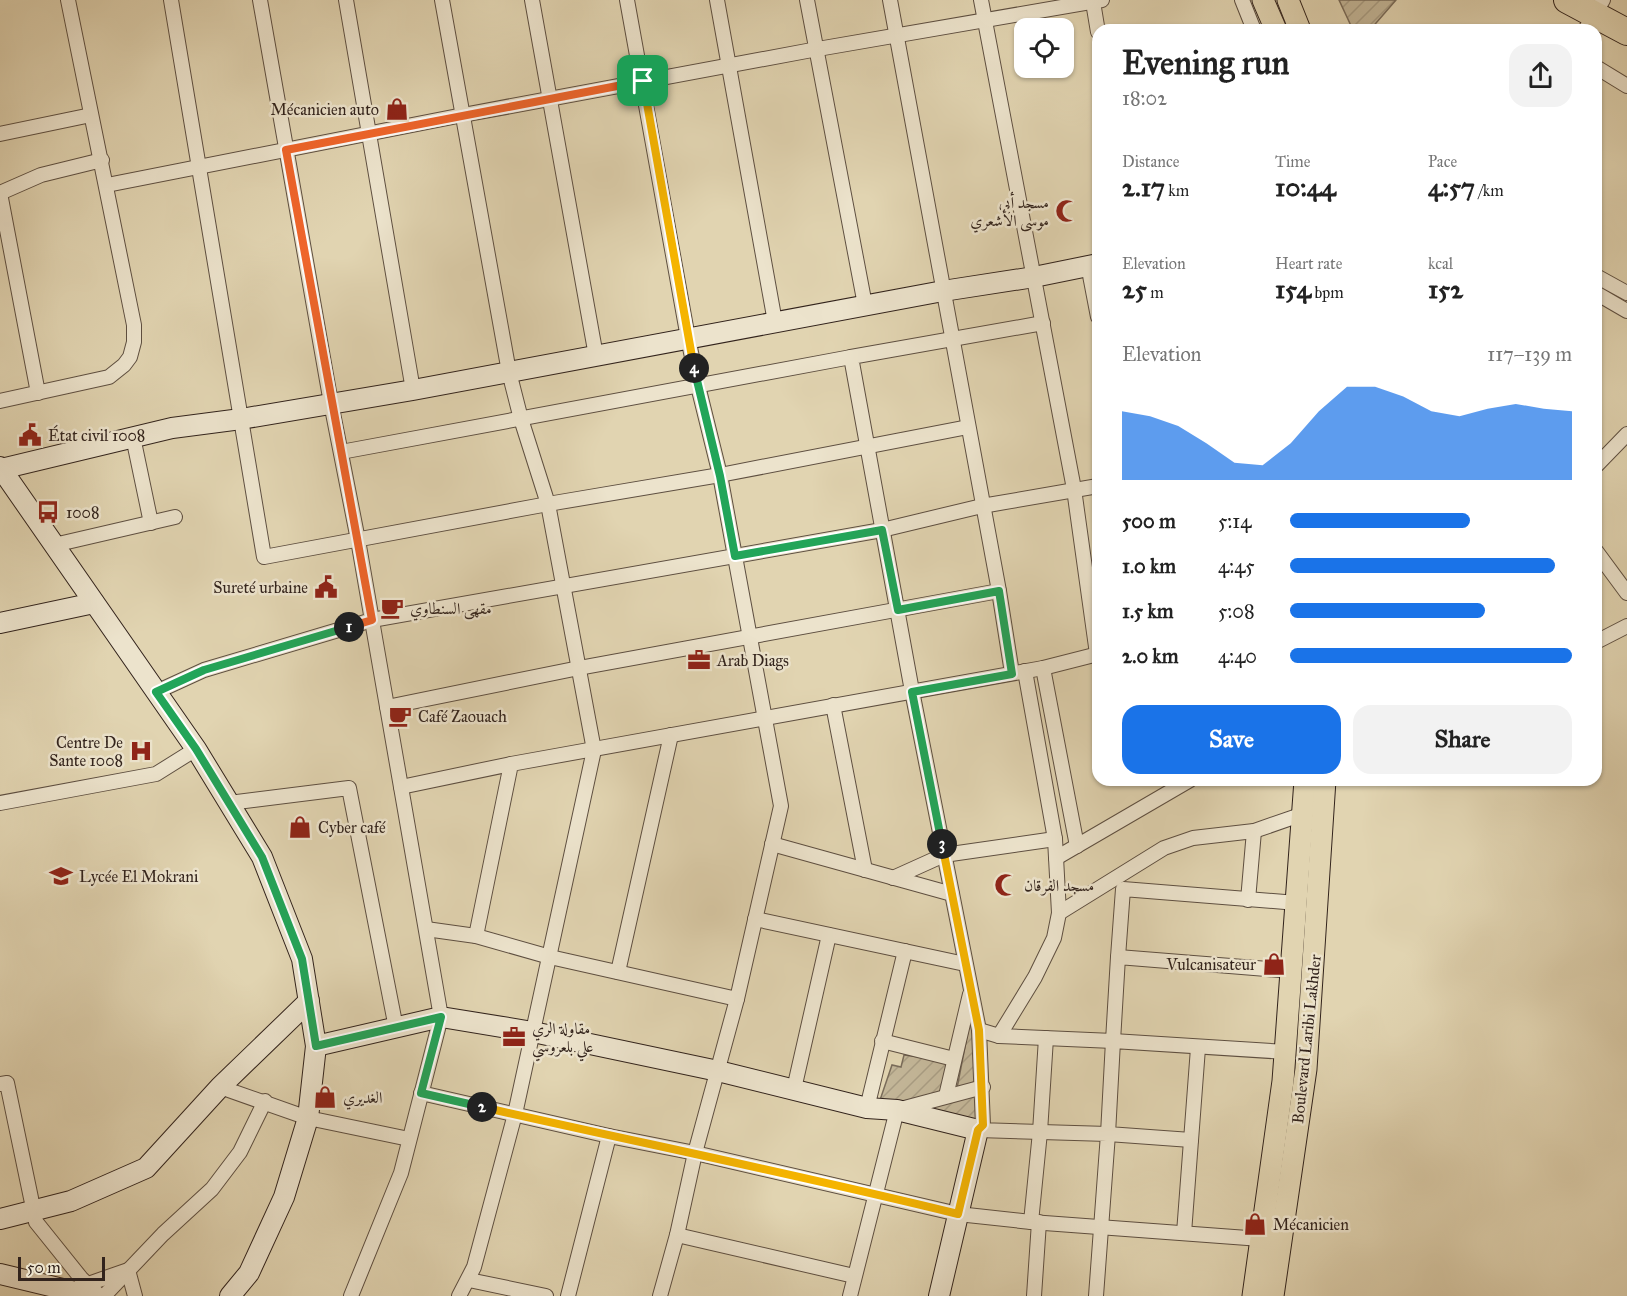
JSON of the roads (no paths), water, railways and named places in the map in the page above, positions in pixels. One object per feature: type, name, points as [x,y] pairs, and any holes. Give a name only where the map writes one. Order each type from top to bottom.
[{"type":"highway","points":[[1567,0],[1598,11],[1627,13]]},
{"type":"highway","points":[[1598,11],[1627,32]]},
{"type":"main road","points":[[1263,0],[1273,24]]},
{"type":"main road","points":[[1288,0],[1298,24]]},
{"type":"main road","name":"Boulevard Laribi Lakhder","points":[[1253,1296],[1286,1052],[1305,786]]},
{"type":"main road","name":"Boulevard Laribi Lakhder","points":[[1273,1296],[1306,1069],[1325,786]]},
{"type":"street","points":[[0,401],[109,377],[124,365],[133,350],[134,325],[68,0]]},
{"type":"street","points":[[171,0],[264,557],[548,504],[720,476],[968,427]]},
{"type":"street","points":[[260,0],[331,404],[358,540],[441,1017],[401,1173],[351,1296]]},
{"type":"street","points":[[346,0],[414,390]]},
{"type":"street","points":[[442,0],[509,372],[521,419],[548,504],[594,750],[515,1114],[474,1267],[459,1296]]},
{"type":"street","points":[[532,0],[596,356]]},
{"type":"street","points":[[627,0],[688,338],[720,476],[781,806],[737,999],[695,1153],[677,1235],[660,1296]]},
{"type":"street","points":[[717,0],[775,322]]},
{"type":"street","points":[[807,0],[864,305]]},
{"type":"street","points":[[890,0],[982,506],[1055,839],[1059,913],[1054,938],[1035,977],[999,1036]]},
{"type":"street","points":[[981,0],[1074,489],[1092,613]]},
{"type":"street","points":[[1242,0],[1252,24]]},
{"type":"street","points":[[107,185],[643,81],[1097,1],[1098,24]]},
{"type":"street","points":[[1602,71],[1627,86]]},
{"type":"street","points":[[0,134],[91,115]]},
{"type":"street","points":[[38,393],[0,193],[41,175],[102,160]]},
{"type":"street","points":[[230,1296],[249,1273],[284,1197],[308,1118],[316,1046],[302,959],[262,857],[196,749],[1,468],[172,428],[241,419],[414,390],[864,305],[1092,265]]},
{"type":"street","points":[[1602,279],[1627,293]]},
{"type":"street","points":[[1602,296],[1627,311]]},
{"type":"street","points":[[341,452],[1043,323]]},
{"type":"street","points":[[851,357],[912,692],[979,1030],[983,1125],[978,1130],[939,1296]]},
{"type":"street","points":[[1602,460],[1627,434]]},
{"type":"street","points":[[133,438],[151,523]]},
{"type":"street","points":[[156,692],[204,670],[372,620],[882,530],[982,506],[1092,487]]},
{"type":"street","points":[[54,546],[175,517]]},
{"type":"street","points":[[1602,559],[1627,593]]},
{"type":"street","points":[[387,707],[579,668],[999,591]]},
{"type":"street","points":[[0,623],[94,603]]},
{"type":"street","points":[[1602,639],[1627,626]]},
{"type":"street","points":[[401,787],[512,764],[1043,668],[1092,656]]},
{"type":"street","points":[[1043,668],[1077,846]]},
{"type":"street","points":[[833,705],[865,870]]},
{"type":"street","points":[[618,972],[671,735]]},
{"type":"street","points":[[0,803],[156,774],[196,749]]},
{"type":"street","points":[[476,936],[512,764]]},
{"type":"street","points":[[1056,858],[1179,786]]},
{"type":"street","points":[[229,803],[349,788],[396,1028]]},
{"type":"street","points":[[1059,913],[1164,848],[1193,838],[1254,831],[1303,814]]},
{"type":"street","points":[[1248,900],[1254,831]]},
{"type":"street","points":[[893,878],[944,855],[1055,839]]},
{"type":"street","points":[[772,844],[952,894]]},
{"type":"street","points":[[1096,1296],[1123,889],[1297,903]]},
{"type":"street","points":[[755,920],[965,964]]},
{"type":"street","points":[[426,929],[476,936],[550,957],[737,999]]},
{"type":"street","points":[[794,1089],[828,935]]},
{"type":"street","points":[[867,1108],[905,951]]},
{"type":"street","points":[[1118,957],[1292,971]]},
{"type":"street","points":[[946,1096],[971,989]]},
{"type":"street","points":[[0,1219],[71,1201],[146,1168],[220,1087],[309,1001]]},
{"type":"street","points":[[316,1046],[441,1017],[533,1032],[718,1071],[867,1108],[897,1110],[978,1130],[1108,1134],[1191,1140]]},
{"type":"street","points":[[979,1030],[999,1036],[1286,1052]]},
{"type":"street","points":[[1034,1296],[1035,1222],[1046,1038]]},
{"type":"street","points":[[882,1041],[954,1059]]},
{"type":"street","points":[[1184,1233],[1198,1047]]},
{"type":"street","points":[[0,1084],[7,1083],[32,1212],[36,1222],[90,1290]]},
{"type":"street","points":[[220,1087],[308,1118],[409,1139]]},
{"type":"street","points":[[897,1110],[982,1087]]},
{"type":"street","points":[[421,1093],[958,1214],[1261,1239]]},
{"type":"street","points":[[0,1274],[90,1290],[102,1296],[163,1234],[212,1189],[240,1152],[265,1101]]},
{"type":"street","points":[[850,1296],[897,1110]]},
{"type":"street","points":[[568,1296],[609,1136]]},
{"type":"street","points":[[677,1235],[854,1276]]},
{"type":"street","points":[[90,1290],[128,1269]]},
{"type":"street","points":[[128,1269],[135,1296]]},
{"type":"street","points":[[469,1280],[546,1296]]},
{"type":"place","name":"Mécanicien auto","points":[[397,109]]},
{"type":"place","name":"مسجد أبي موسى الأشعري","points":[[1067,211]]},
{"type":"place","name":"État civil 1008","points":[[30,435]]},
{"type":"place","name":"1008","points":[[48,512]]},
{"type":"place","name":"Sureté urbaine","points":[[326,587]]},
{"type":"place","name":"مقهى السنطاوي","points":[[392,608]]},
{"type":"place","name":"Arab Diags","points":[[699,660]]},
{"type":"place","name":"Café Zaouach","points":[[400,716]]},
{"type":"place","name":"Centre De Sante 1008","points":[[141,751]]},
{"type":"place","name":"Cyber café","points":[[300,827]]},
{"type":"place","name":"Lycée El Mokrani","points":[[61,876]]},
{"type":"place","name":"مسجد الفرقان","points":[[1006,885]]},
{"type":"place","name":"Vulcanisateur","points":[[1274,964]]},
{"type":"place","name":"مقاولة الري علي بلعروسي","points":[[514,1037]]},
{"type":"place","name":"الغديري","points":[[325,1097]]},
{"type":"place","name":"Mécanicien","points":[[1255,1224]]}]
